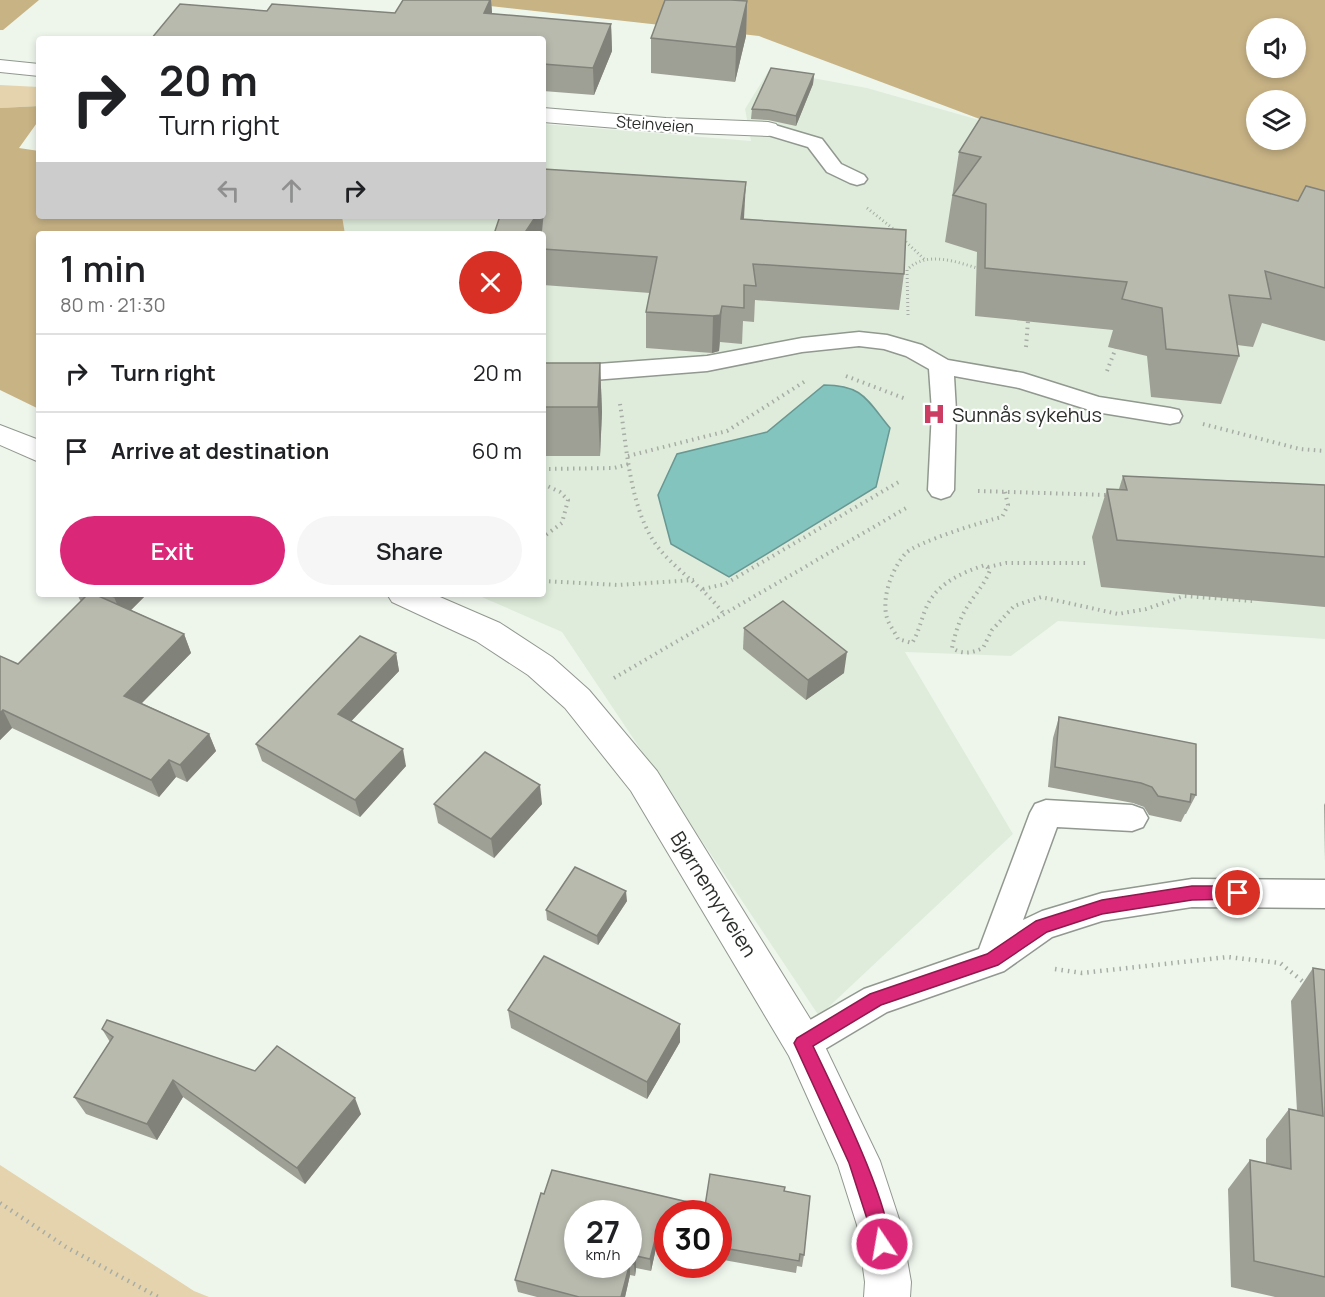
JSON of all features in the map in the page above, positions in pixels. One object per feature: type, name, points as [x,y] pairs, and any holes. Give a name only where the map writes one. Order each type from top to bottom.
[{"type":"street","points":[[0,66],[36,70]]},
{"type":"street","name":"Steinveien","points":[[546,115],[666,125],[768,129]]},
{"type":"street","points":[[0,434],[36,451]]},
{"type":"street","name":"Bjørnemyrveien","points":[[410,597],[488,632],[540,666],[577,699],[644,781],[803,1043],[858,1161],[879,1225],[888,1282],[887,1297]]},
{"type":"lane","points":[[768,129],[814,143],[834,168],[857,179]]},
{"type":"lane","points":[[546,376],[715,362],[810,343],[846,339],[882,340],[911,349],[941,366],[1023,381],[1096,404],[1170,416]]},
{"type":"lane","points":[[941,366],[944,411],[941,490]]},
{"type":"lane","points":[[992,960],[1046,813],[1132,818]]},
{"type":"lane","points":[[803,1043],[876,1000],[992,960],[1042,926],[1102,907],[1192,893],[1325,894]]},
{"type":"path","points":[[857,179],[849,189],[855,200],[893,227],[924,259]]},
{"type":"path","points":[[894,241],[906,243]]},
{"type":"path","points":[[911,349],[908,327],[907,270],[909,265],[924,259],[951,261],[982,270]]},
{"type":"path","points":[[1096,404],[1119,342]]},
{"type":"path","points":[[618,369],[620,402],[629,464],[644,521],[659,549],[695,580],[723,613]]},
{"type":"path","points":[[840,375],[852,376],[926,410],[944,411]]},
{"type":"path","points":[[628,456],[676,442],[727,431],[809,378]]},
{"type":"path","points":[[1170,416],[1300,449],[1325,451]]},
{"type":"path","points":[[546,469],[614,468],[629,464]]},
{"type":"path","points":[[703,589],[724,584],[748,572],[903,479]]},
{"type":"path","points":[[546,485],[560,492],[568,500],[567,516],[554,531],[546,535]]},
{"type":"path","points":[[577,699],[872,526],[941,490],[1109,495]]},
{"type":"path","points":[[1005,492],[1008,506],[1002,517],[975,523],[907,552],[894,573],[885,598],[887,618],[898,639],[912,643],[918,634],[927,607],[943,583],[960,572],[1006,562],[1088,563]]},
{"type":"path","points":[[987,567],[990,570],[985,586],[971,600],[959,620],[952,648],[958,652],[971,653],[983,648],[992,630],[1014,606],[1041,597],[1118,614],[1146,609],[1184,596],[1254,601]]},
{"type":"path","points":[[546,581],[595,586],[643,586],[695,580]]},
{"type":"path","points":[[992,960],[1082,973],[1228,957],[1280,963],[1316,992]]},
{"type":"path","points":[[0,1203],[66,1247],[158,1297]]},
{"type":"shaded area","points":[[0,0],[39,0],[3,30],[0,30]]},
{"type":"shaded area","points":[[437,0],[1325,0],[1325,235],[993,124],[759,36]]},
{"type":"shaded area","name":"Sunnås sykehus","points":[[769,70],[867,88],[993,124],[1325,235],[1325,639],[1058,621],[1011,656],[905,652],[1013,834],[819,1016],[562,632],[482,597],[546,597],[546,231],[344,231],[342,219],[546,219],[546,124],[751,141],[745,109]]},
{"type":"shaded area","points":[[0,85],[36,87],[36,106],[0,108]]},
{"type":"shaded area","points":[[36,106],[36,124],[19,148],[36,151],[36,219],[342,219],[344,231],[36,231],[36,408],[0,390],[0,108]]},
{"type":"shaded area","points":[[0,1165],[194,1291],[209,1297],[0,1297]]},
{"type":"water","points":[[824,385],[856,391],[869,402],[890,428],[876,487],[729,577],[671,544],[658,495],[677,454],[767,432]]},
{"type":"building","points":[[403,0],[490,0],[484,13],[611,24],[593,68],[546,64],[546,36],[153,36],[180,4],[267,11],[272,4],[395,13]]},
{"type":"building","points":[[665,0],[747,1],[736,47],[651,38]]},
{"type":"building","points":[[771,68],[814,74],[796,116],[752,109]]},
{"type":"building","points":[[981,117],[1298,201],[1306,186],[1325,191],[1325,288],[1265,271],[1271,299],[1229,295],[1239,356],[1166,349],[1162,308],[1122,299],[1127,282],[985,268],[986,204],[953,195],[981,157],[959,152]]},
{"type":"building","points":[[546,169],[746,182],[741,219],[906,230],[904,274],[753,264],[756,286],[744,285],[744,308],[722,306],[720,315],[713,316],[646,312],[657,257],[546,249],[546,231],[541,231],[542,219],[546,219]]},
{"type":"building","points":[[499,219],[534,219],[526,231],[495,231]]},
{"type":"building","points":[[546,363],[600,363],[598,407],[546,407]]},
{"type":"building","points":[[1123,476],[1325,485],[1325,557],[1117,540],[1107,489],[1127,490]]},
{"type":"building","points":[[85,597],[101,597],[184,634],[124,696],[209,734],[180,765],[169,760],[151,780],[3,710],[0,713],[0,656],[18,664]]},
{"type":"building","points":[[783,601],[847,652],[808,680],[744,628]]},
{"type":"building","points":[[360,636],[396,653],[338,714],[403,749],[355,800],[256,744]]},
{"type":"building","points":[[1059,717],[1196,744],[1196,795],[1191,794],[1190,802],[1158,796],[1152,787],[1141,783],[1055,767]]},
{"type":"building","points":[[485,752],[540,785],[491,839],[434,804]]},
{"type":"building","points":[[575,867],[626,891],[597,936],[546,910]]},
{"type":"building","points":[[544,956],[680,1024],[647,1082],[508,1010]]},
{"type":"building","points":[[1313,968],[1325,970],[1325,1277],[1254,1261],[1250,1160],[1291,1169],[1289,1109],[1323,1116]]},
{"type":"building","points":[[107,1020],[255,1071],[277,1046],[355,1098],[297,1168],[173,1080],[147,1124],[74,1097],[113,1037],[102,1029]]},
{"type":"building","points":[[552,1170],[680,1200],[654,1200],[654,1244],[650,1259],[642,1257],[642,1200],[564,1200],[564,1278],[626,1278],[621,1297],[579,1297],[515,1280],[541,1193],[544,1194]]},
{"type":"building","points":[[710,1174],[785,1187],[784,1191],[810,1196],[804,1255],[800,1254],[799,1261],[732,1249],[732,1200],[706,1200]]},
{"type":"place","name":"Sunnås sykehus","points":[[934,414]]},
{"type":"route","points":[[882,1244],[879,1225],[858,1161],[803,1043],[876,1000],[992,960],[1042,926],[1102,907],[1192,893],[1238,893]]}]
